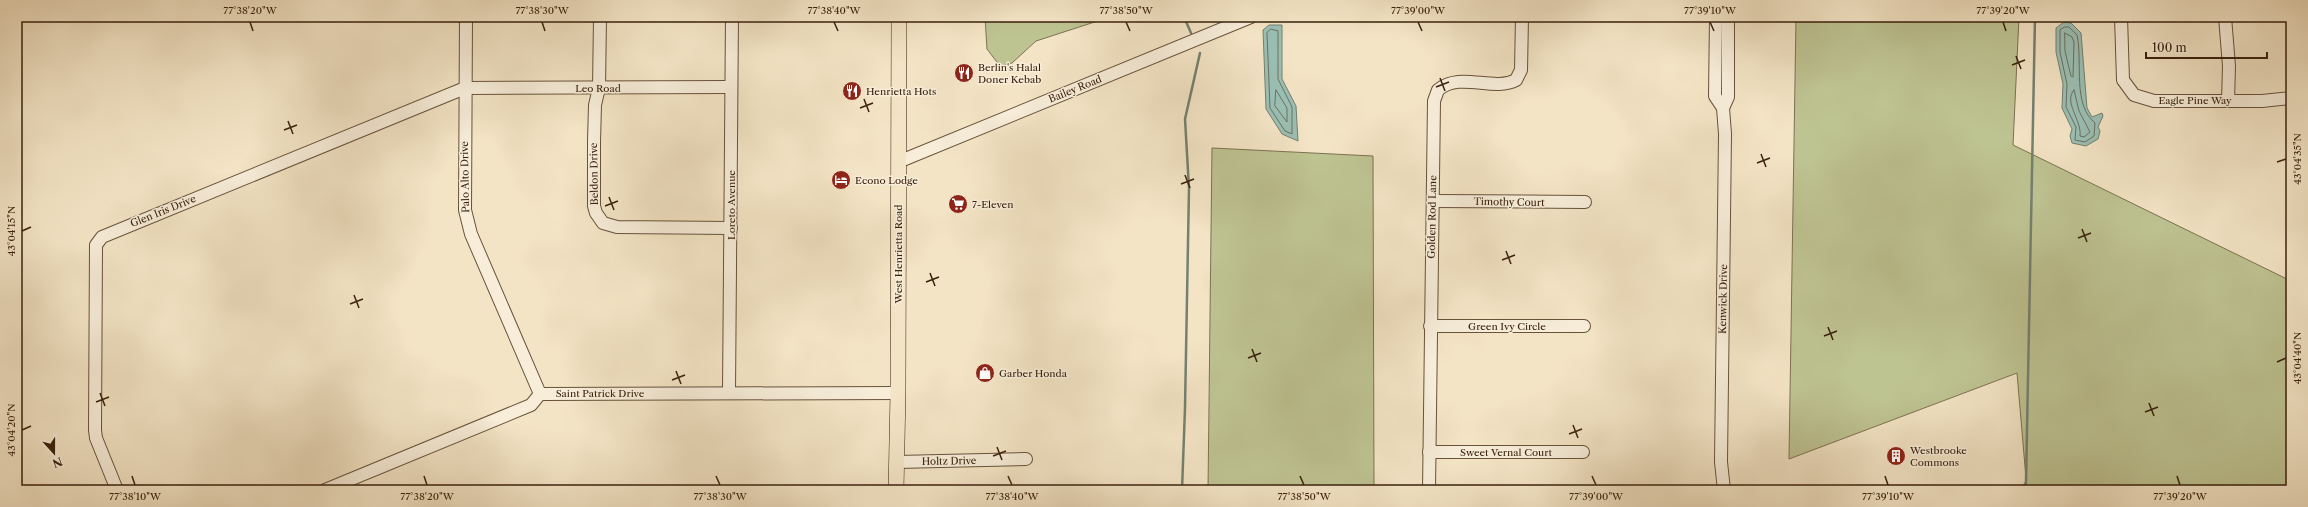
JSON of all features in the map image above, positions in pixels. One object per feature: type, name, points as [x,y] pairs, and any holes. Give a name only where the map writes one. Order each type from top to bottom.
[{"type":"main road","name":"West Henrietta Road","points":[[896,490],[898,393],[899,17]]},
{"type":"street","name":"Palo Alto Drive","points":[[466,17],[464,200],[467,221],[540,394]]},
{"type":"street","name":"Beldon Drive","points":[[600,17],[599,88],[595,104],[594,199],[594,206],[599,220],[606,225],[617,227],[731,228]]},
{"type":"street","name":"Loreto Avenue","points":[[729,392],[732,17]]},
{"type":"street","name":"Bailey Road","points":[[898,162],[1251,17]]},
{"type":"street","name":"Golden Rod Lane","points":[[1429,490],[1430,326],[1434,107],[1436,94],[1442,87],[1453,82],[1502,83],[1516,80],[1521,70],[1522,17]]},
{"type":"street","name":"Kenwick Drive","points":[[1716,17],[1715,96],[1723,108]]},
{"type":"street","name":"Kenwick Drive","points":[[1724,490],[1720,462],[1725,134],[1723,108],[1728,96],[1728,17]]},
{"type":"street","name":"Eagle Pine Way","points":[[2121,17],[2123,80],[2134,95],[2154,100],[2262,101],[2291,98]]},
{"type":"street","points":[[2224,17],[2229,66],[2228,101]]},
{"type":"street","name":"Leo Road","points":[[465,88],[731,87]]},
{"type":"street","name":"Glen Iris Drive","points":[[117,490],[96,438],[95,430],[96,245],[98,240],[110,233],[465,88]]},
{"type":"street","name":"Timothy Court","points":[[1433,201],[1585,202]]},
{"type":"street","name":"Green Ivy Circle","points":[[1430,326],[1584,326]]},
{"type":"street","name":"Saint Patrick Drive","points":[[540,394],[729,392],[898,393]]},
{"type":"street","points":[[324,490],[531,405],[540,394]]},
{"type":"street","name":"Sweet Vernal Court","points":[[1429,452],[1583,452]]},
{"type":"street","name":"Holtz Drive","points":[[897,462],[1026,459]]},
{"type":"green space","points":[[985,17],[1110,17],[1036,41],[1012,63],[1000,66],[987,49]]},
{"type":"green space","points":[[1796,17],[2019,17],[2013,145],[2291,281],[2291,490],[2027,490],[2017,373],[1789,459]]},
{"type":"green space","points":[[1212,148],[1373,156],[1374,490],[1208,490]]},
{"type":"water","points":[[2064,22],[2071,23],[2081,33],[2087,108],[2092,117],[2102,113],[2103,116],[2098,127],[2100,131],[2098,139],[2086,146],[2072,143],[2070,136],[2072,129],[2062,108],[2063,84],[2056,52],[2056,28]]},
{"type":"water","points":[[1269,25],[1282,25],[1282,79],[1296,106],[1298,141],[1282,134],[1266,109],[1263,30]]},
{"type":"waterway","points":[[1184,17],[1191,33]]},
{"type":"waterway","points":[[2022,490],[2026,482],[2035,17]]},
{"type":"waterway","points":[[1182,490],[1189,188],[1185,119],[1200,53]]},
{"type":"place","name":"Berlin's Halal Doner Kebab","points":[[964,73]]},
{"type":"place","name":"Henrietta Hots","points":[[852,91]]},
{"type":"place","name":"Econo Lodge","points":[[841,180]]},
{"type":"place","name":"7-Eleven","points":[[958,204]]},
{"type":"place","name":"Garber Honda","points":[[985,373]]},
{"type":"place","name":"Westbrooke Commons","points":[[1896,456]]}]
